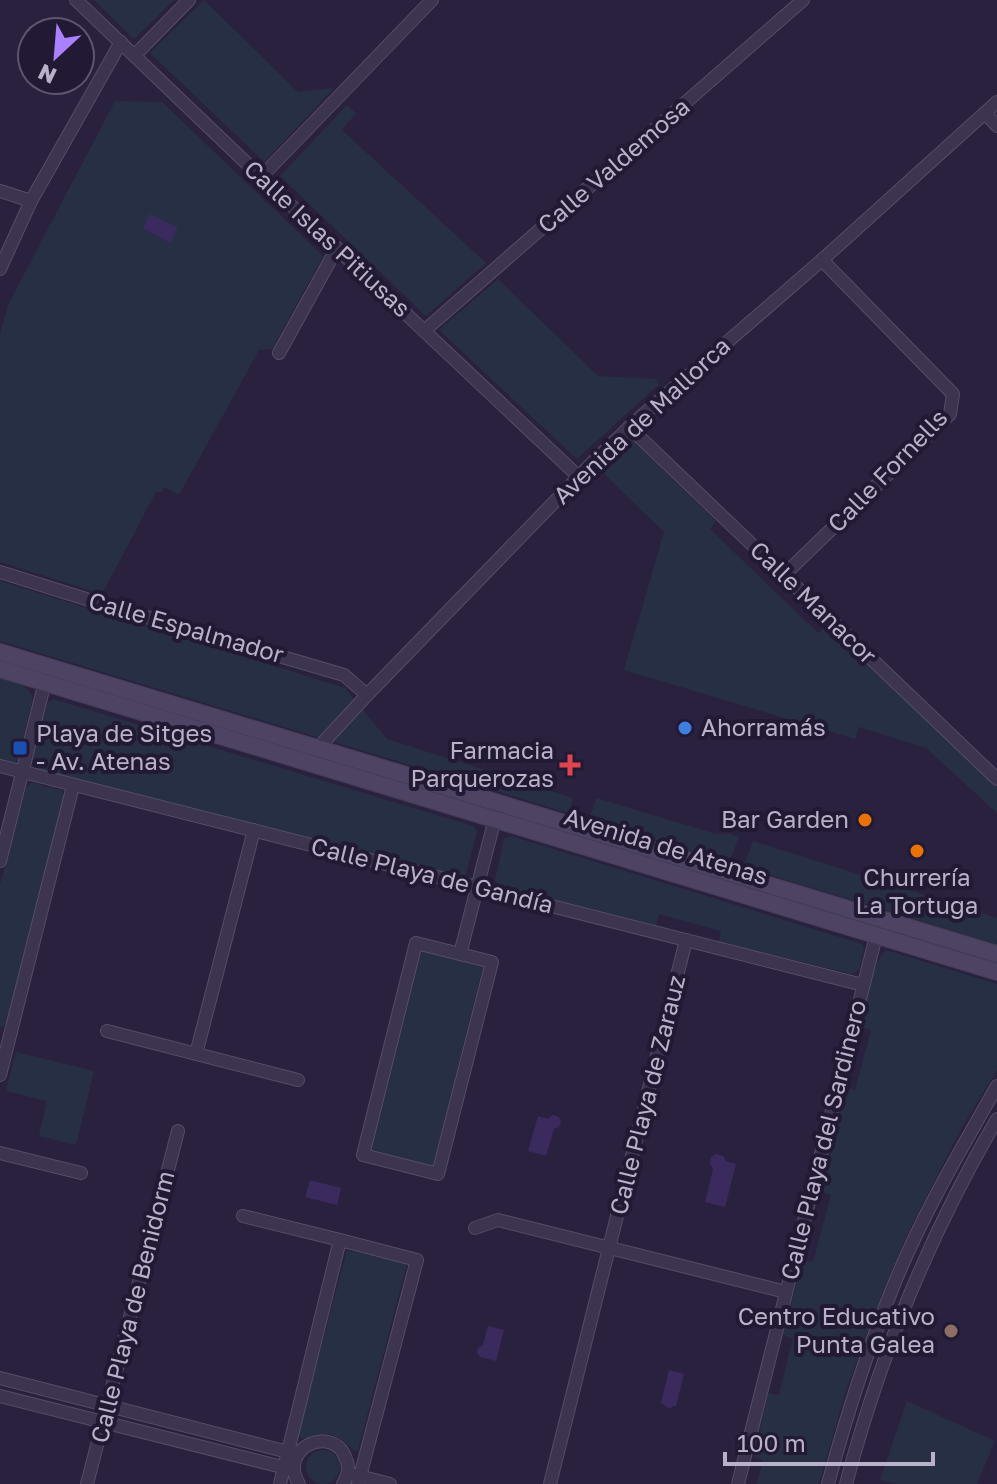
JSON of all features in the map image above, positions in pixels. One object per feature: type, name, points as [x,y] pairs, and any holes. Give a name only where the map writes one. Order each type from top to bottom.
[{"type":"main road","name":"Avenida de Atenas","points":[[0,652],[47,675],[496,812],[876,936],[997,972]]},
{"type":"main road","name":"Avenida de Atenas","points":[[0,669],[47,675]]},
{"type":"main road","name":"Avenida de Atenas","points":[[496,812],[997,954]]},
{"type":"street","name":"Calle Islas Pitiusas","points":[[76,0],[579,477]]},
{"type":"street","points":[[135,55],[189,0]]},
{"type":"street","points":[[261,177],[432,0]]},
{"type":"street","name":"Calle Valdemosa","points":[[424,331],[803,0]]},
{"type":"street","points":[[0,269],[31,201],[121,42]]},
{"type":"street","name":"Avenida de Mallorca","points":[[316,756],[367,695],[629,427],[822,260],[997,102]]},
{"type":"street","points":[[985,113],[997,126]]},
{"type":"street","points":[[0,191],[31,201]]},
{"type":"street","points":[[279,353],[337,248]]},
{"type":"street","name":"Calle Fornells","points":[[784,575],[950,414],[953,394],[822,260]]},
{"type":"street","name":"Calle Manacor","points":[[629,427],[997,779]]},
{"type":"street","name":"Calle Espalmador","points":[[0,572],[344,675],[367,695]]},
{"type":"street","points":[[0,861],[47,675]]},
{"type":"street","name":"Calle Playa de Gandía","points":[[0,766],[863,985]]},
{"type":"street","points":[[0,1075],[5,1034],[73,786]]},
{"type":"street","points":[[460,954],[496,812]]},
{"type":"street","points":[[196,1054],[254,830]]},
{"type":"street","name":"Calle Playa del Sardinero","points":[[738,1484],[876,936]]},
{"type":"street","name":"Calle Playa de Zarauz","points":[[550,1484],[686,940]]},
{"type":"street","points":[[416,943],[460,954],[492,962],[438,1174],[363,1155],[416,943]]},
{"type":"street","points":[[107,1031],[298,1080]]},
{"type":"street","points":[[828,1484],[860,1373],[894,1284],[959,1152],[997,1086]]},
{"type":"street","points":[[846,1484],[876,1381],[910,1295],[976,1154],[997,1119]]},
{"type":"street","name":"Calle Playa de Benidorm","points":[[87,1484],[178,1131]]},
{"type":"street","points":[[0,1153],[81,1173]]},
{"type":"street","points":[[243,1216],[417,1260],[352,1480]]},
{"type":"street","points":[[475,1228],[498,1220],[786,1292]]},
{"type":"street","points":[[280,1484],[295,1461],[293,1453],[340,1240]]},
{"type":"street","points":[[0,1378],[293,1453],[312,1442],[330,1443],[344,1454],[352,1480]]},
{"type":"street","points":[[0,1396],[289,1468],[299,1484]]},
{"type":"street","points":[[352,1480],[390,1484]]},
{"type":"shaded area","points":[[94,0],[174,0],[134,39]]},
{"type":"shaded area","points":[[204,0],[298,92],[334,88],[264,162],[150,53]]},
{"type":"shaded area","points":[[115,101],[162,102],[323,256],[272,349],[259,350],[179,495],[164,487],[162,492],[156,492],[102,594],[0,562],[0,333],[9,303]]},
{"type":"shaded area","points":[[347,105],[356,113],[342,130],[486,263],[426,316],[280,176]]},
{"type":"shaded area","points":[[150,214],[178,228],[170,243],[143,228]]},
{"type":"shaded area","points":[[498,279],[598,376],[656,379],[659,384],[577,459],[439,330]]},
{"type":"shaded area","points":[[628,439],[716,521],[710,529],[818,633],[825,626],[830,629],[997,788],[997,813],[926,748],[859,727],[855,739],[624,670],[664,532],[598,468]]},
{"type":"shaded area","points":[[0,581],[345,688],[387,739],[573,798],[569,813],[0,641]]},
{"type":"shaded area","points":[[0,678],[15,682],[33,698],[18,760],[13,764],[0,761]]},
{"type":"shaded area","points":[[53,699],[473,826],[477,831],[465,877],[463,879],[36,769],[32,762],[47,703]]},
{"type":"shaded area","points":[[32,782],[62,790],[65,797],[7,1022],[0,1027],[0,885],[26,788]]},
{"type":"shaded area","points":[[596,798],[716,834],[739,837],[730,860],[726,862],[589,820]]},
{"type":"shaded area","points":[[511,836],[862,944],[864,948],[859,970],[852,974],[719,942],[721,931],[659,914],[656,925],[498,886],[495,879],[504,839]]},
{"type":"shaded area","points":[[753,841],[997,918],[997,944],[747,868],[745,863]]},
{"type":"shaded area","points":[[886,950],[997,984],[997,1070],[961,1129],[887,1281],[846,1390],[819,1484],[757,1484],[763,1460],[754,1457],[768,1393],[779,1395],[793,1338],[783,1335],[803,1260],[813,1262],[831,1195],[821,1192],[846,1088],[855,1090],[871,1030],[862,1027],[870,986]]},
{"type":"shaded area","points":[[421,951],[483,967],[433,1166],[371,1150]]},
{"type":"shaded area","points":[[16,1052],[94,1071],[76,1145],[39,1136],[47,1101],[6,1091]]},
{"type":"shaded area","points":[[553,1115],[559,1117],[561,1122],[554,1129],[546,1156],[528,1151],[538,1116],[548,1119]]},
{"type":"shaded area","points":[[716,1154],[736,1164],[725,1207],[705,1202],[713,1169],[711,1157]]},
{"type":"shaded area","points":[[310,1180],[341,1188],[337,1205],[305,1197]]},
{"type":"shaded area","points":[[347,1250],[407,1264],[358,1450],[355,1451],[331,1434],[303,1439],[298,1435]]},
{"type":"shaded area","points":[[488,1326],[504,1330],[496,1361],[480,1357],[477,1352],[483,1345]]},
{"type":"shaded area","points":[[669,1370],[684,1374],[676,1406],[670,1409],[661,1403]]},
{"type":"shaded area","points":[[907,1401],[995,1441],[977,1484],[897,1484],[880,1480]]},
{"type":"shaded area","points":[[323,1450],[335,1455],[340,1467],[335,1479],[323,1484],[311,1479],[306,1467],[311,1455]]},
{"type":"place","name":"Ahorramás","points":[[685,728]]},
{"type":"place","name":"Playa de Sitges - Av. Atenas","points":[[20,748]]},
{"type":"place","name":"Farmacia Parquerozas","points":[[570,765]]},
{"type":"place","name":"Bar Garden","points":[[865,820]]},
{"type":"place","name":"Churrería La Tortuga","points":[[917,851]]},
{"type":"place","name":"Centro Educativo Punta Galea","points":[[951,1331]]}]
